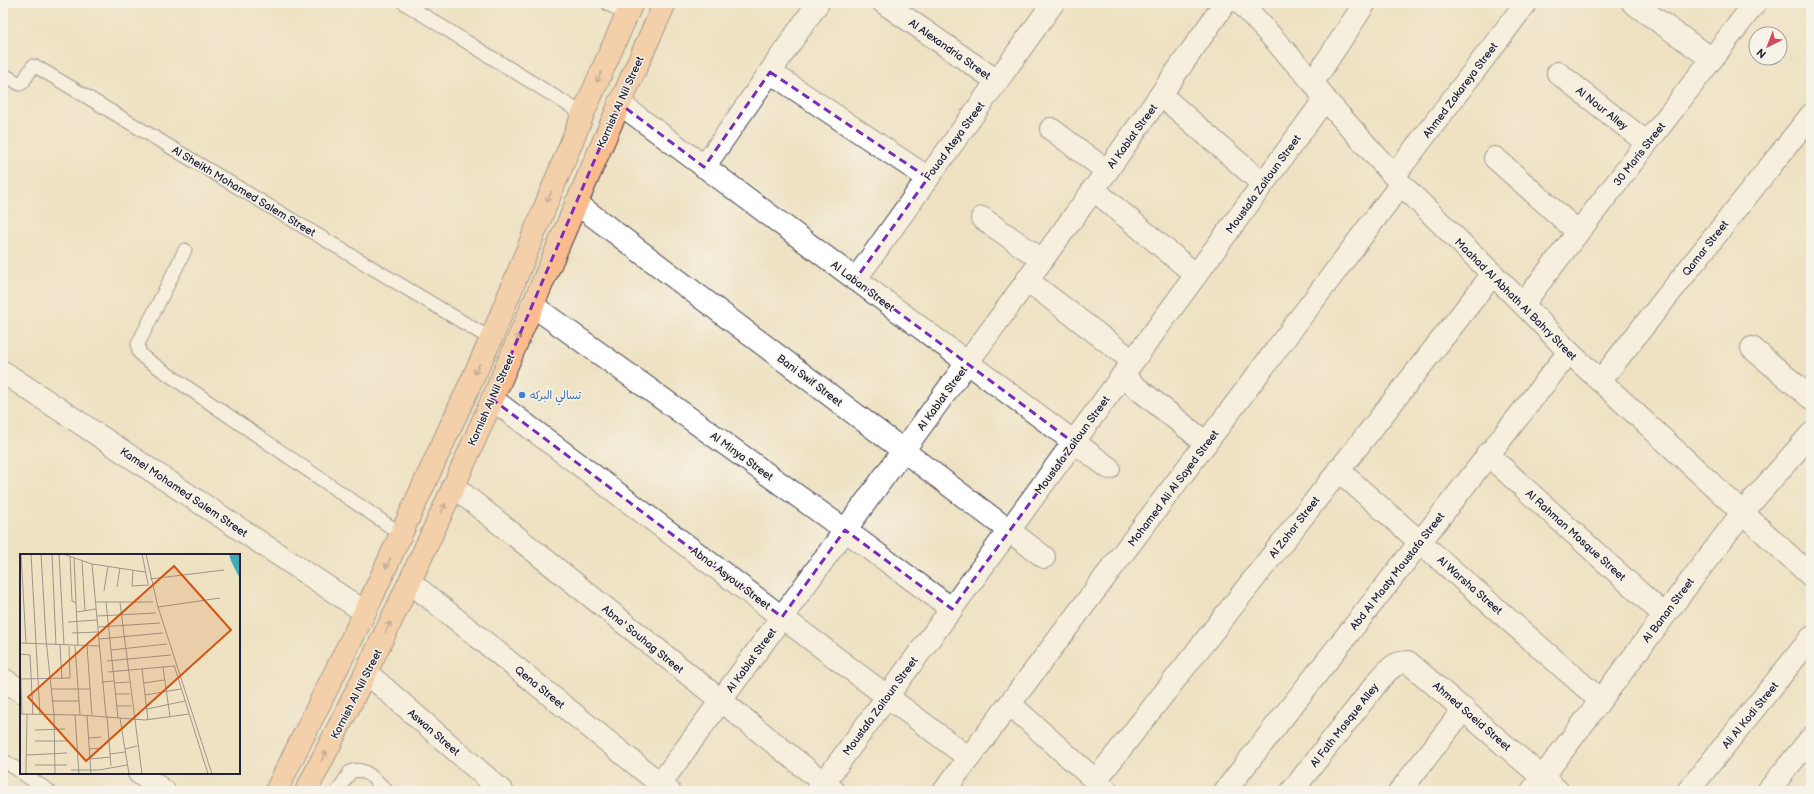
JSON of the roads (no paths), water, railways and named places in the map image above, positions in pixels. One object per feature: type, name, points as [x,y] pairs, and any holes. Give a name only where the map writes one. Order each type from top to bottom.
[{"type":"main road","name":"Kornish Al Nil Street","points":[[306,791],[367,673],[410,582],[492,398],[618,103],[665,3]]},
{"type":"main road","points":[[276,791],[365,612],[491,339],[583,114],[629,9]]},
{"type":"main road","points":[[609,56],[634,69]]},
{"type":"street","points":[[704,167],[818,3]]},
{"type":"street","name":"Al Alexandria Street","points":[[884,3],[997,81]]},
{"type":"street","name":"Fouad Ateya Street","points":[[855,280],[1053,3]]},
{"type":"street","name":"Al Kablat Street","points":[[662,789],[721,701],[1107,170],[1225,3]]},
{"type":"street","name":"Maahad Al Abhath Al Bahry Street","points":[[1241,3],[1313,82],[1325,99],[1397,180],[1493,274],[1569,352],[1811,576]]},
{"type":"street","points":[[1313,82],[1365,3]]},
{"type":"street","name":"Ahmed Zakareya Street","points":[[1397,180],[1526,3]]},
{"type":"street","points":[[1633,3],[1712,59]]},
{"type":"street","name":"30 Maris Street","points":[[1523,304],[1755,3]]},
{"type":"street","points":[[770,72],[928,178]]},
{"type":"street","name":"Al Nour Alley","points":[[1558,73],[1647,143]]},
{"type":"street","points":[[1161,95],[1263,184]]},
{"type":"street","name":"Moustafa Zaitoun Street","points":[[825,788],[888,697],[1009,530],[1325,99]]},
{"type":"street","name":"Al Laban Street","points":[[618,103],[1109,468]]},
{"type":"street","name":"Qamar Street","points":[[1600,381],[1811,114]]},
{"type":"street","points":[[1051,129],[1107,170]]},
{"type":"street","points":[[1495,158],[1578,232]]},
{"type":"street","name":"Mohamed Ali Al Sayed Street","points":[[944,791],[1206,443],[1397,180]]},
{"type":"street","points":[[1093,189],[1196,275]]},
{"type":"street","name":"Bani Swif Street","points":[[576,203],[1044,557]]},
{"type":"street","points":[[982,218],[1042,260]]},
{"type":"street","name":"Al Zohor Street","points":[[1101,786],[1338,470],[1493,274]]},
{"type":"street","points":[[1027,280],[1128,369],[1206,443]]},
{"type":"street","name":"Al Minya Street","points":[[532,305],[845,530],[952,609]]},
{"type":"street","points":[[1752,348],[1811,398]]},
{"type":"street","name":"Abd Al Maaty Moustafa Street","points":[[1225,791],[1487,454],[1569,352]]},
{"type":"street","name":"Kamel Mohamed Salem Street","points":[[3,372],[365,612]]},
{"type":"street","name":"Abna' Asyout Street","points":[[492,398],[969,758]]},
{"type":"street","name":"Al Banan Street","points":[[1544,786],[1600,700],[1664,615],[1742,513],[1811,434]]},
{"type":"street","name":"Al Rahman Mosque Street","points":[[1487,454],[1664,615]]},
{"type":"street","name":"Al Warsha Street","points":[[1338,470],[1600,700]]},
{"type":"street","name":"Abna' Souhag Street","points":[[453,486],[721,701],[825,788]]},
{"type":"street","name":"Qena Street","points":[[410,582],[662,789]]},
{"type":"street","name":"Ali Al Kodi Street","points":[[1688,791],[1811,638]]},
{"type":"street","name":"Ahmed Saeid Street","points":[[1399,662],[1408,662],[1464,709],[1544,786]]},
{"type":"street","name":"Al Fath Mosque Alley","points":[[1292,791],[1380,679],[1390,668],[1399,662]]},
{"type":"street","name":"Aswan Street","points":[[367,673],[502,791]]},
{"type":"street","points":[[3,679],[20,690]]},
{"type":"street","points":[[1010,704],[1101,786]]},
{"type":"street","points":[[1400,791],[1464,709]]},
{"type":"street","points":[[1768,791],[1811,738]]},
{"type":"street","points":[[140,774],[164,791]]},
{"type":"lane","points":[[404,3],[583,114]]},
{"type":"lane","points":[[607,3],[629,9]]},
{"type":"lane","name":"Al Sheikh Mohamed Salem Street","points":[[3,74],[20,84],[23,82],[33,66],[37,68],[491,339]]},
{"type":"lane","points":[[185,250],[138,344],[139,352],[143,357],[401,534]]},
{"type":"lane","points":[[3,760],[20,771]]},
{"type":"lane","points":[[338,791],[350,772],[360,770],[366,772],[387,791]]},
{"type":"lane","points":[[25,774],[49,791]]},
{"type":"place","name":"تسالي البركه","points":[[522,395]]}]
